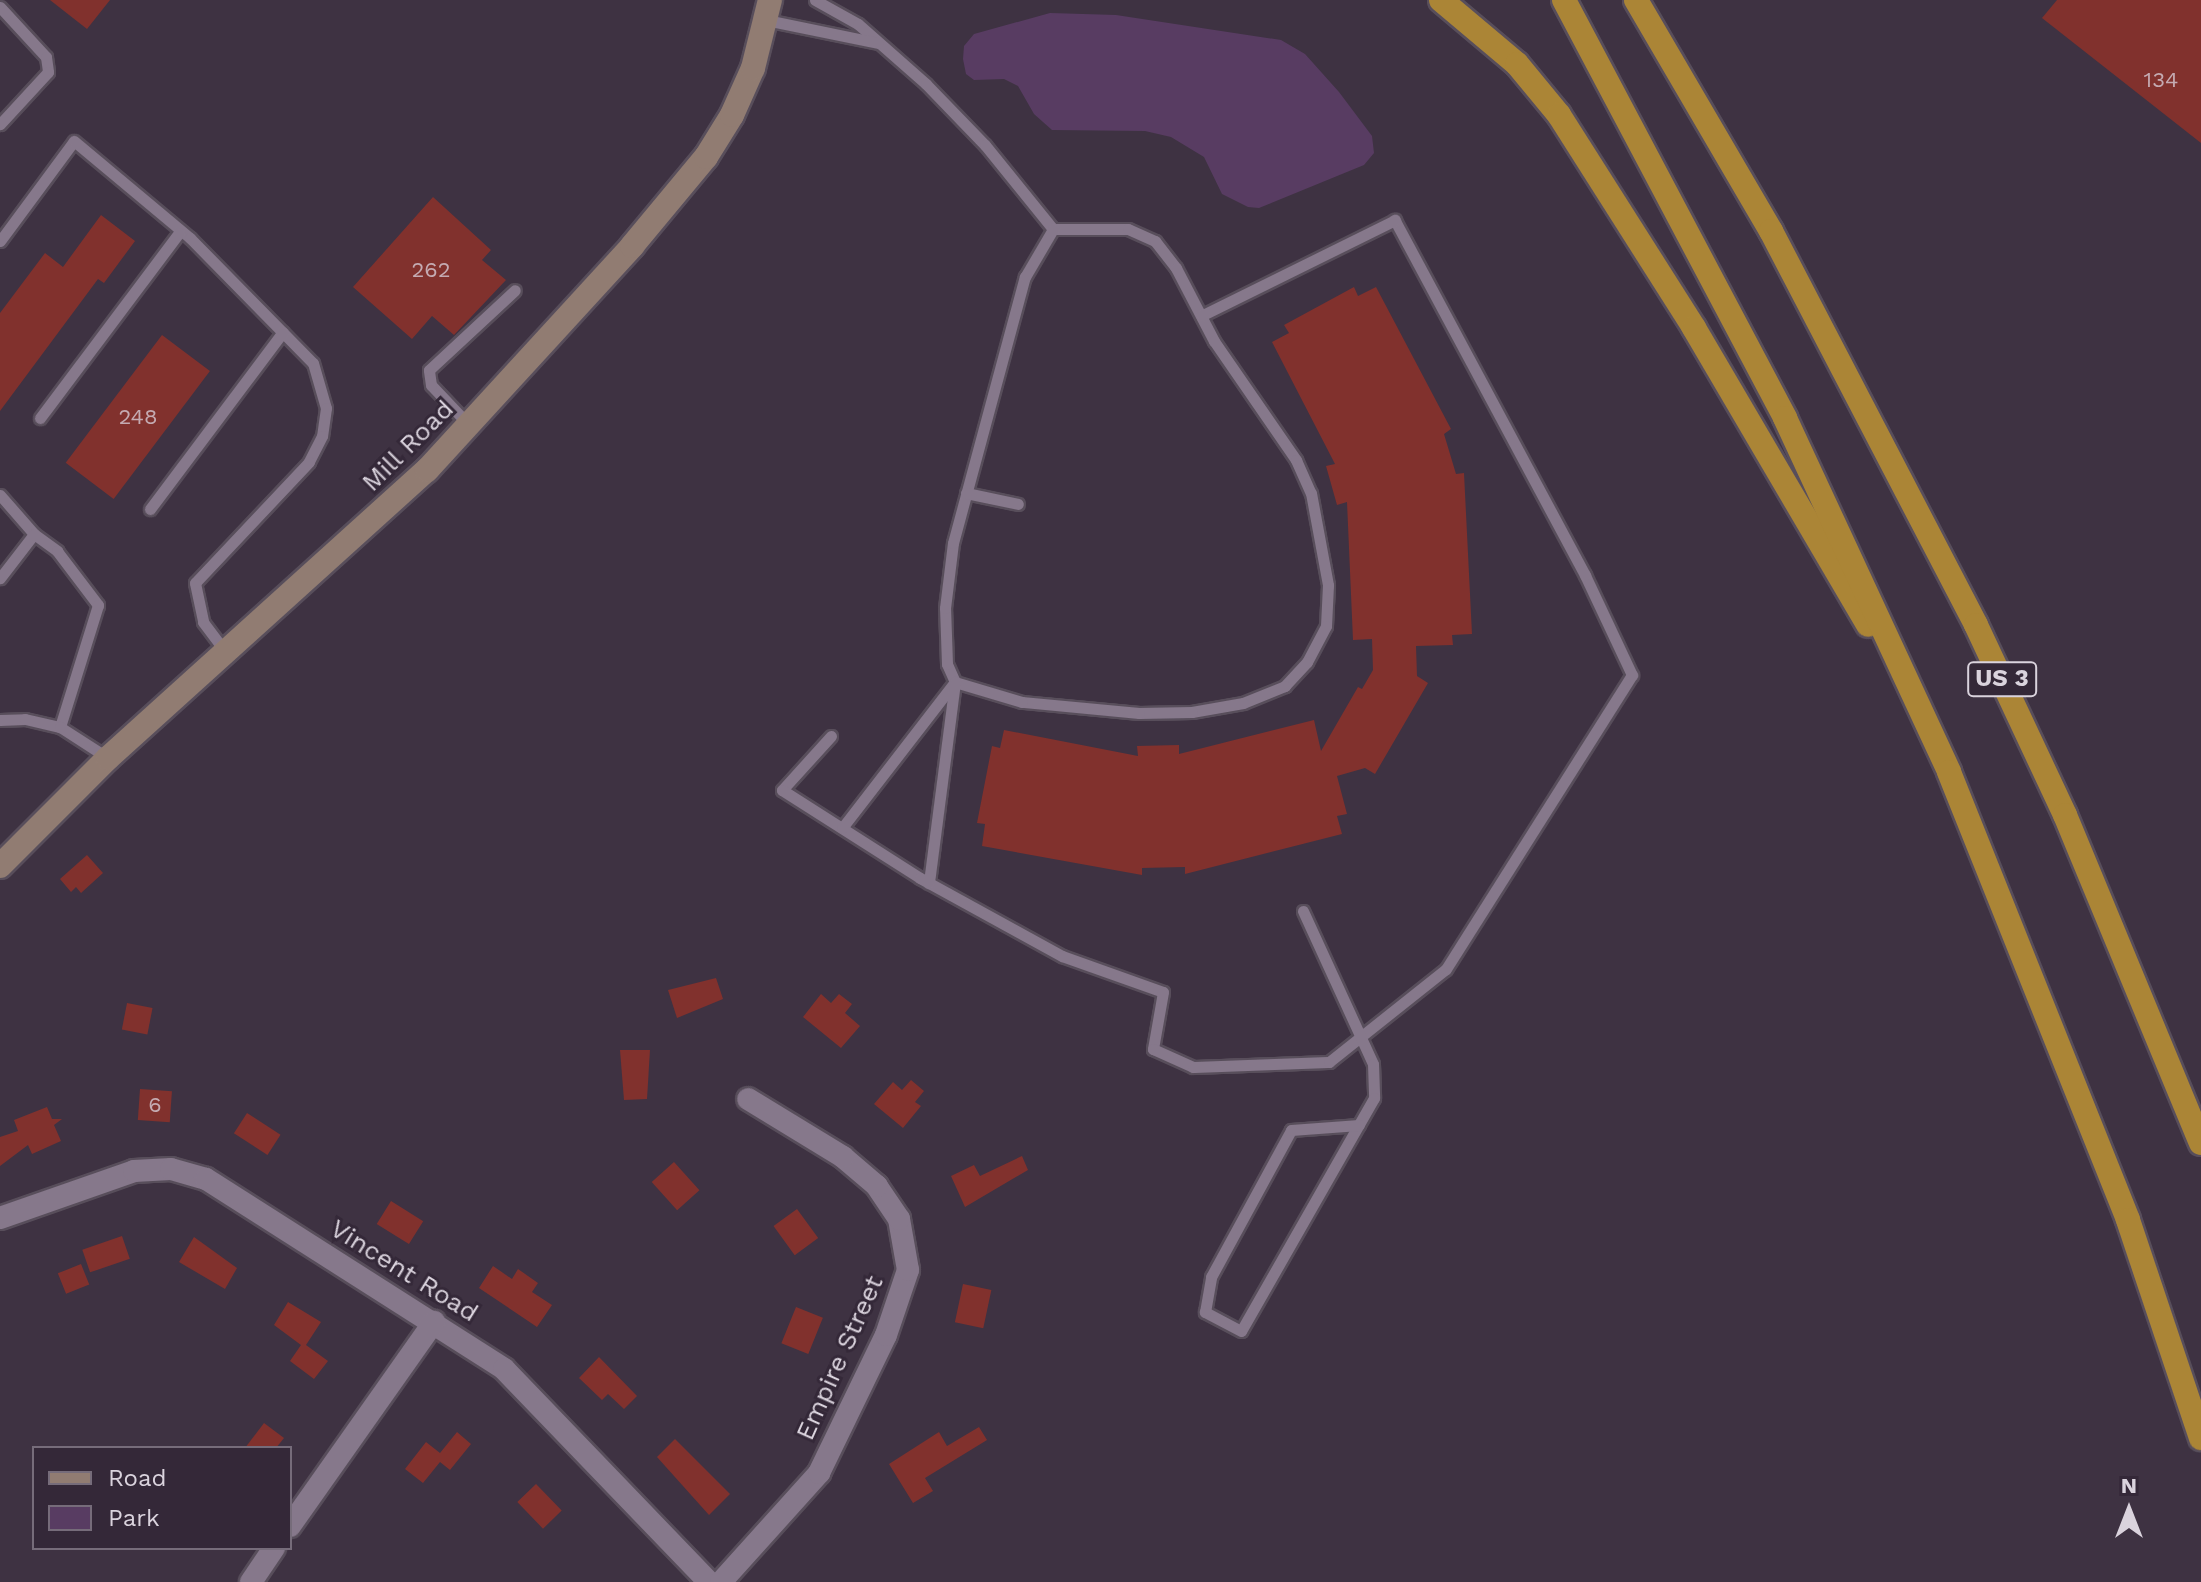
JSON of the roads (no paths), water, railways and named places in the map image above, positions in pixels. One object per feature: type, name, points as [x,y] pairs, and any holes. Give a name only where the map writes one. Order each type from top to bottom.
[{"type":"highway","points":[[1441,0],[1517,64],[1559,115],[1694,328],[1840,583],[1917,701]]},
{"type":"highway","points":[[1564,0],[1785,418],[1917,701],[1994,879],[2128,1220],[2201,1438]]},
{"type":"highway","name":"US 3","points":[[1636,0],[1771,231],[1976,625],[2065,815],[2201,1143]]},
{"type":"main road","name":"Mill Road","points":[[0,866],[108,758],[310,578],[469,426],[706,157],[743,92],[768,10]]},
{"type":"street","name":"Empire Street","points":[[721,1582],[819,1473],[868,1374],[908,1270],[899,1219],[877,1186],[843,1157],[748,1099]]},
{"type":"street","name":"Vincent Road","points":[[0,1218],[134,1171],[183,1171],[221,1187],[434,1322],[527,1390],[709,1582]]},
{"type":"street","points":[[292,1523],[434,1322]]},
{"type":"street","points":[[251,1582],[273,1550]]},
{"type":"lane","points":[[815,0],[844,14],[985,145],[1053,229]]},
{"type":"lane","points":[[0,7],[46,57],[48,72],[0,124]]},
{"type":"lane","points":[[768,10],[878,43]]},
{"type":"lane","points":[[0,241],[74,141],[179,233],[190,238],[313,363],[322,384],[322,436],[309,462],[195,583],[203,622],[225,651]]},
{"type":"lane","points":[[831,736],[782,790],[929,883],[1062,956],[1163,992],[1153,1049],[1193,1067],[1329,1062],[1446,969],[1632,675],[1585,575],[1395,220],[1201,316]]},
{"type":"lane","points":[[955,682],[983,693],[1086,712],[1192,712],[1243,703],[1285,686],[1307,662],[1326,626],[1328,585],[1311,493],[1296,460],[1262,416],[1155,241],[1128,229],[1053,229]]},
{"type":"lane","points":[[929,883],[955,682],[947,664],[945,608],[966,493],[1025,277],[1053,229]]},
{"type":"lane","points":[[40,418],[179,233]]},
{"type":"lane","points":[[469,426],[431,385],[429,370],[515,290]]},
{"type":"lane","points":[[150,509],[283,332]]},
{"type":"lane","points":[[966,493],[1018,504]]},
{"type":"lane","points":[[0,495],[34,534],[57,551],[98,605],[60,727]]},
{"type":"lane","points":[[0,578],[34,534]]},
{"type":"lane","points":[[842,828],[955,682]]},
{"type":"lane","points":[[0,720],[25,719],[60,727],[108,758]]},
{"type":"lane","points":[[1303,911],[1373,1064],[1374,1098],[1359,1125],[1241,1331],[1205,1312],[1211,1277],[1291,1130],[1359,1125]]}]
